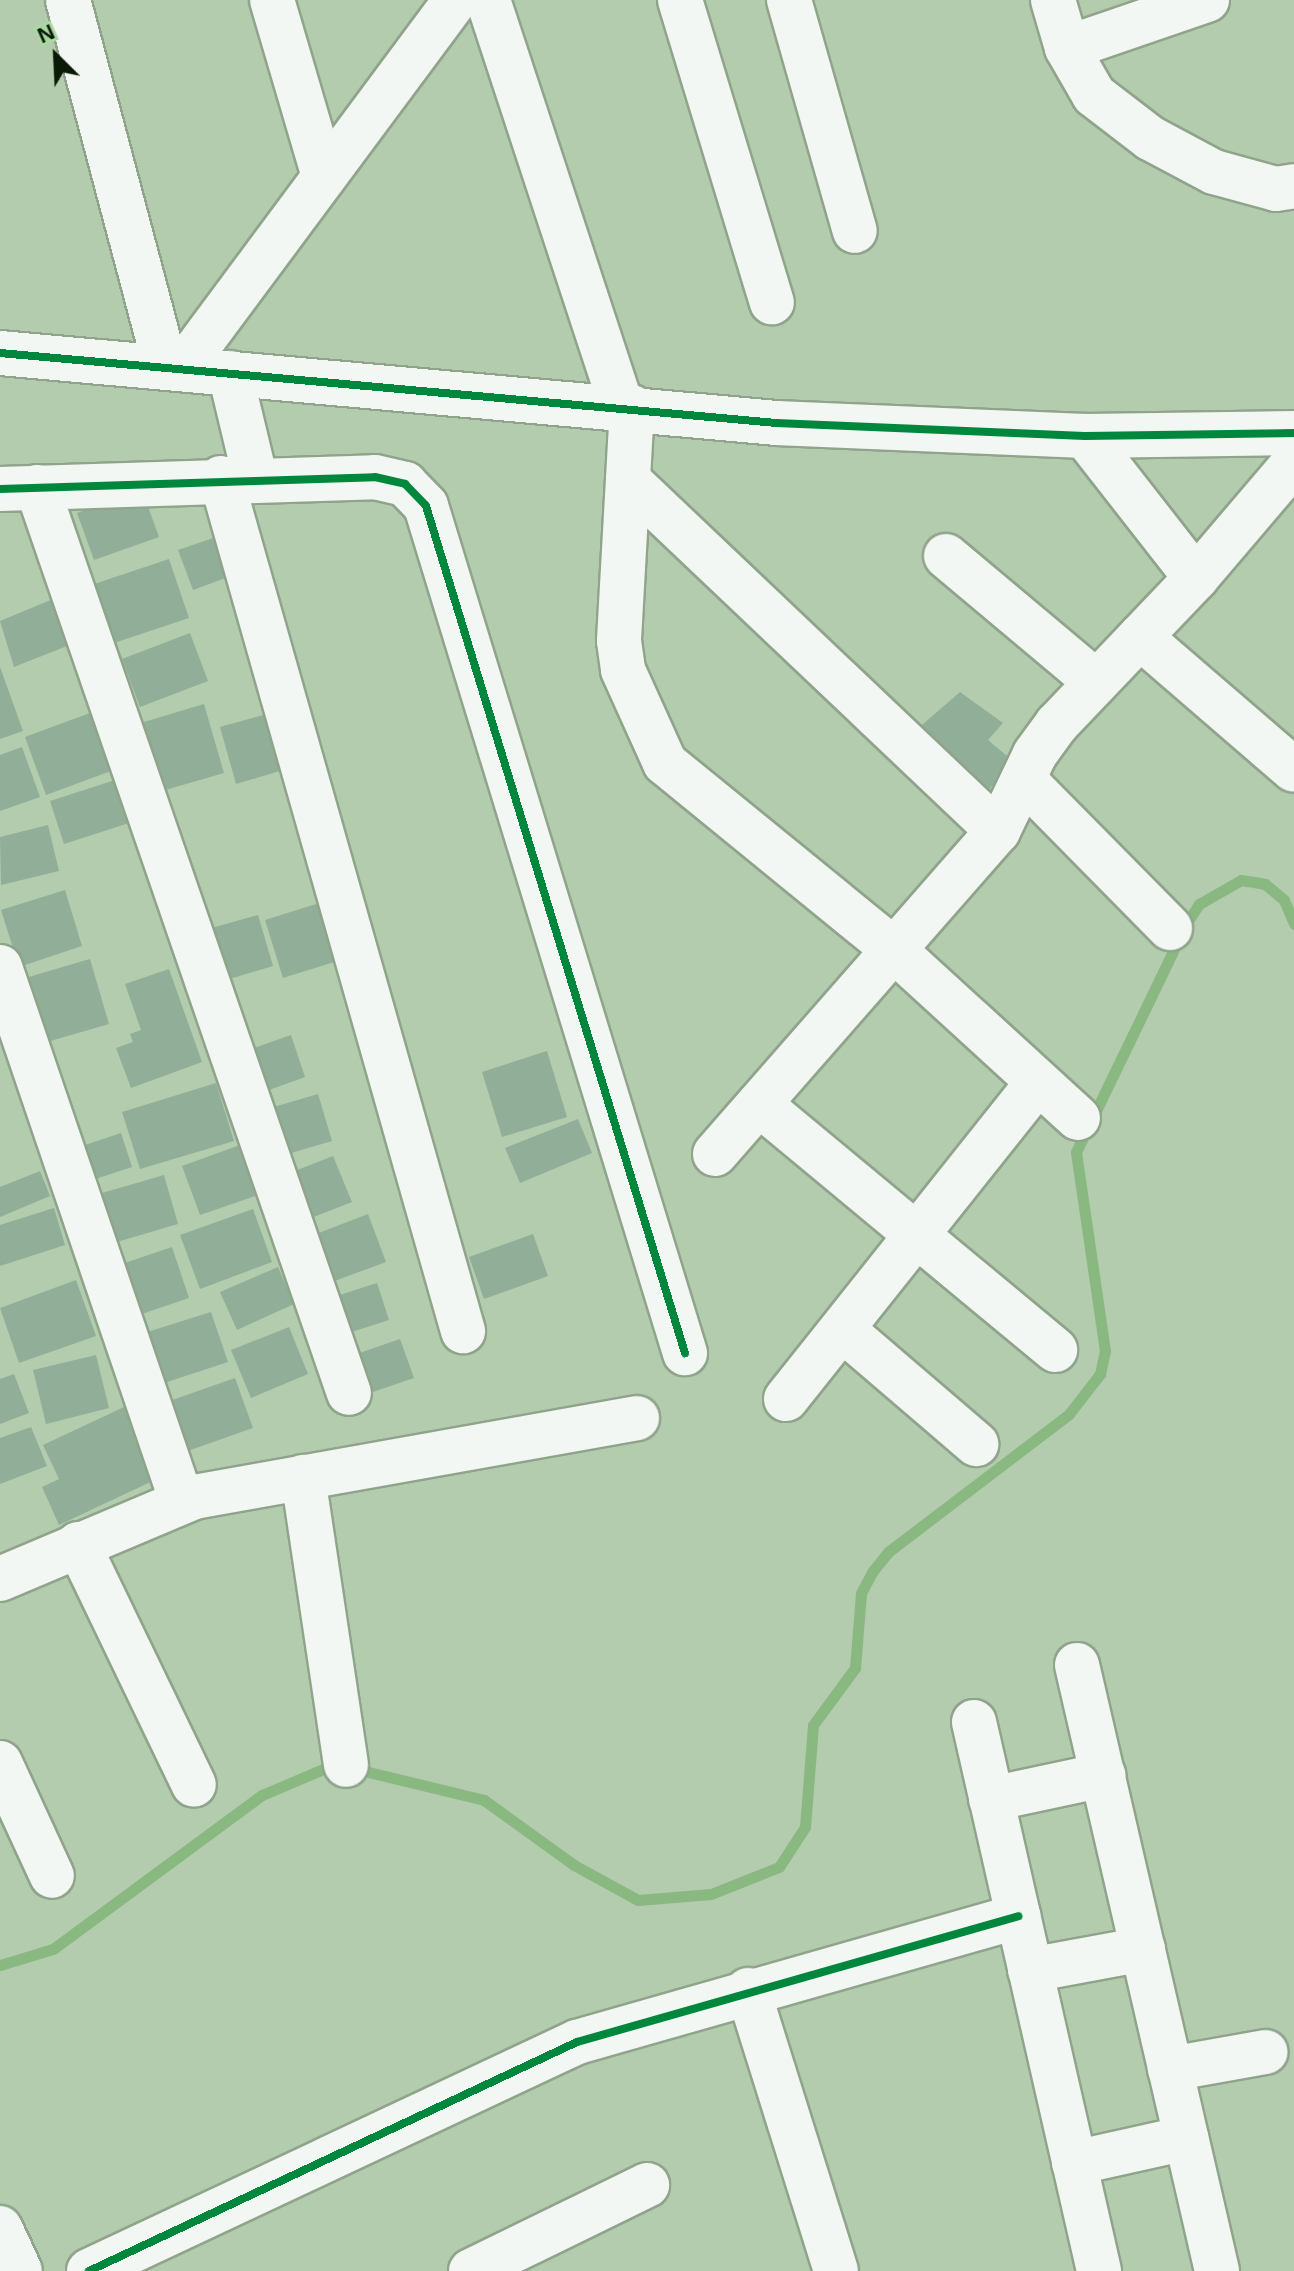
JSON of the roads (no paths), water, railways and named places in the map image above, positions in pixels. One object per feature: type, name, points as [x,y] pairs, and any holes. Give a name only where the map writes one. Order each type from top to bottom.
[{"type":"street","points":[[68,0],[174,366]]},
{"type":"street","points":[[272,0],[324,177]]},
{"type":"street","points":[[174,366],[324,177],[456,0]]},
{"type":"street","points":[[488,0],[626,406],[628,480],[619,641],[623,670],[653,744],[683,784],[894,950],[1078,1118]]},
{"type":"street","points":[[680,0],[772,302]]},
{"type":"street","points":[[789,0],[855,231]]},
{"type":"street","points":[[1053,0],[1067,48],[1094,95],[1150,138],[1214,172],[1276,189],[1294,186]]},
{"type":"street","points":[[1067,48],[1207,0]]},
{"type":"street","points":[[0,353],[626,406],[776,423],[1085,436],[1294,433]]},
{"type":"street","points":[[230,373],[238,478],[463,1331]]},
{"type":"street","points":[[1085,436],[1196,578]]},
{"type":"street","points":[[715,1154],[998,831],[1057,724],[1196,578],[1294,463]]},
{"type":"street","points":[[349,1393],[18,488],[238,478],[375,477],[405,484],[426,506],[685,1353]]},
{"type":"street","points":[[628,480],[998,831]]},
{"type":"street","points":[[946,556],[1096,682]]},
{"type":"street","points":[[1140,637],[1294,770]]},
{"type":"street","points":[[1024,780],[1170,928]]},
{"type":"street","points":[[0,967],[182,1502]]},
{"type":"street","points":[[786,1399],[1038,1082]]},
{"type":"street","points":[[759,1104],[1055,1350]]},
{"type":"street","points":[[842,1329],[976,1444]]},
{"type":"street","points":[[0,1579],[182,1502],[303,1477],[637,1418]]},
{"type":"street","points":[[303,1477],[346,1765]]},
{"type":"street","points":[[78,1544],[194,1785]]},
{"type":"street","points":[[1077,1665],[1217,2271]]},
{"type":"street","points":[[974,1722],[1099,2271]]},
{"type":"street","points":[[0,1763],[52,1876]]},
{"type":"street","points":[[991,1799],[1103,1775]]},
{"type":"street","points":[[89,2271],[577,2042],[748,1990],[1018,1916]]},
{"type":"street","points":[[1030,1970],[1143,1949]]},
{"type":"street","points":[[748,1990],[836,2271]]},
{"type":"street","points":[[1170,2069],[1265,2052]]},
{"type":"street","points":[[1074,2163],[1186,2138]]},
{"type":"street","points":[[471,2271],[647,2185]]},
{"type":"street","points":[[0,2228],[20,2271]]},
{"type":"waterway","points":[[352,1768],[484,1800],[574,1865],[638,1900],[711,1894],[779,1867],[805,1827],[813,1725],[855,1668],[861,1593],[872,1572],[888,1552],[1069,1414],[1100,1374],[1105,1351],[1076,1152],[1186,924],[1199,904],[1241,880],[1265,884],[1284,900],[1294,924]]},
{"type":"waterway","points":[[0,1965],[53,1949],[262,1795],[335,1764]]}]
